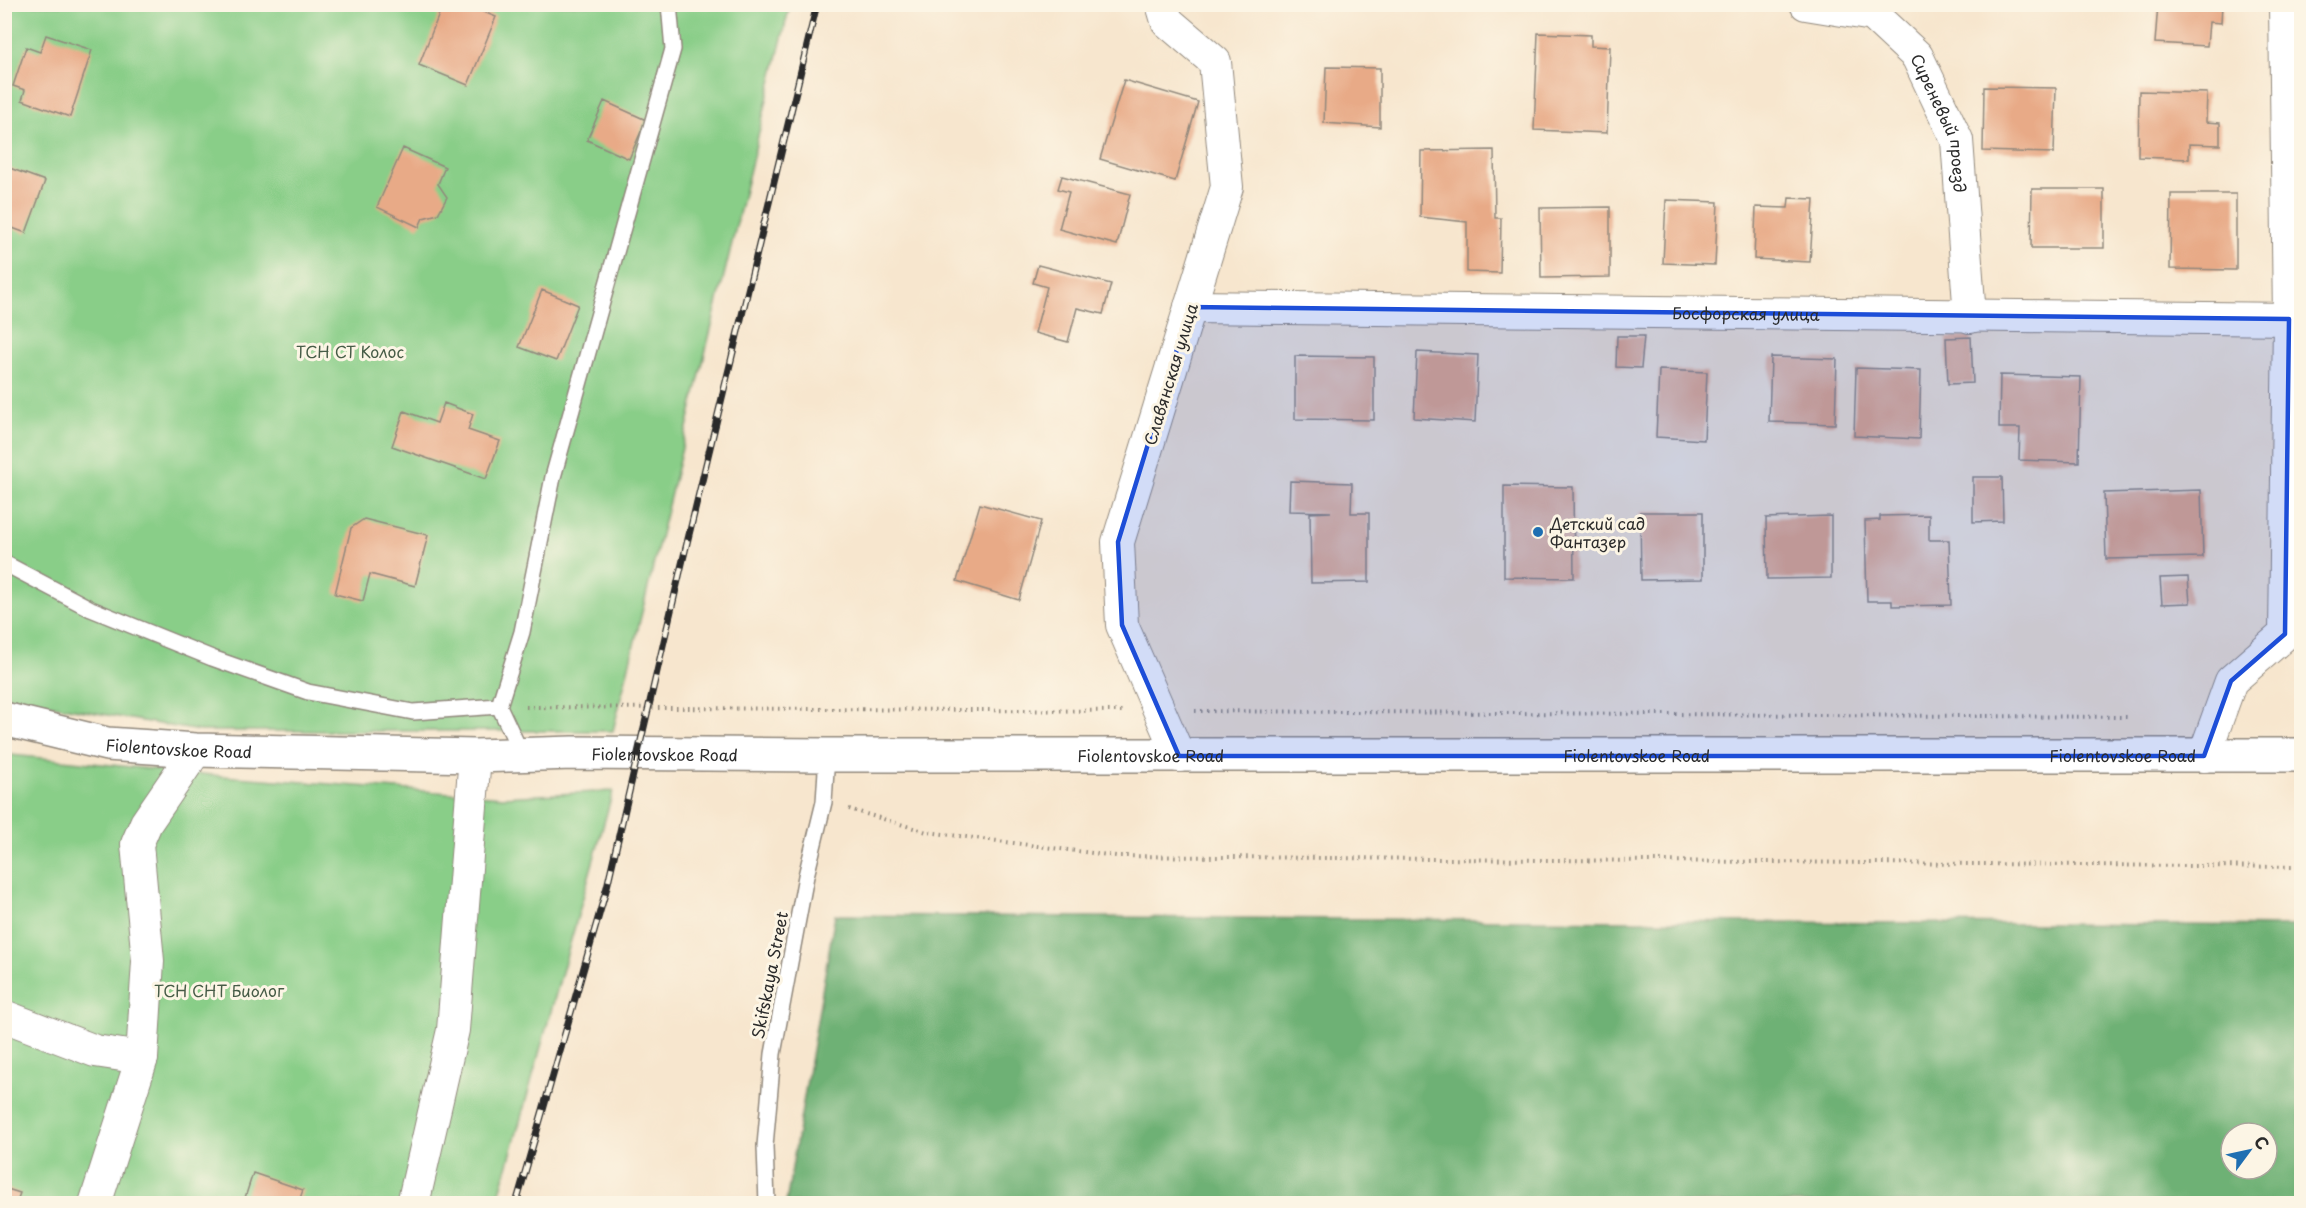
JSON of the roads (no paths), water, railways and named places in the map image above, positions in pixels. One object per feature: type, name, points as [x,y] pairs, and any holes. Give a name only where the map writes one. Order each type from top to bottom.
[{"type":"main road","name":"Fiolentovskoe Road","points":[[4,719],[107,744],[196,750],[475,756],[573,753],[827,756],[2301,755]]},
{"type":"street","name":"Славянская улица","points":[[1162,4],[1167,21],[1215,62],[1227,187],[1118,543],[1122,625],[1179,756]]},
{"type":"street","name":"Сиреневый проезд","points":[[1806,4],[1873,15],[1917,56],[1957,140],[1970,317]]},
{"type":"street","points":[[2204,756],[2231,681],[2285,634],[2295,319],[2285,4]]},
{"type":"street","name":"Босфорская улица","points":[[1190,307],[2295,319]]},
{"type":"street","points":[[95,1203],[142,1058],[148,961],[137,844],[146,822],[196,750]]},
{"type":"street","points":[[413,1203],[453,1030],[475,756]]},
{"type":"street","points":[[4,1016],[95,1051],[142,1058]]},
{"type":"lane","points":[[522,754],[499,706],[522,632],[553,477],[673,49],[669,4]]},
{"type":"lane","points":[[4,563],[91,609],[212,658],[308,692],[413,712],[499,706]]},
{"type":"lane","name":"Skifskaya Street","points":[[767,1203],[765,1146],[773,1053],[806,876],[824,802],[827,756]]},
{"type":"railway","points":[[516,1204],[607,887],[680,572],[817,4]]},
{"type":"place","name":"Детский сад Фантазер","points":[[1538,532]]},
{"type":"park label","name":"ТСН СТ Колос","points":[[350,351]]},
{"type":"park label","name":"ТСН СНТ Биолог","points":[[219,990]]}]
